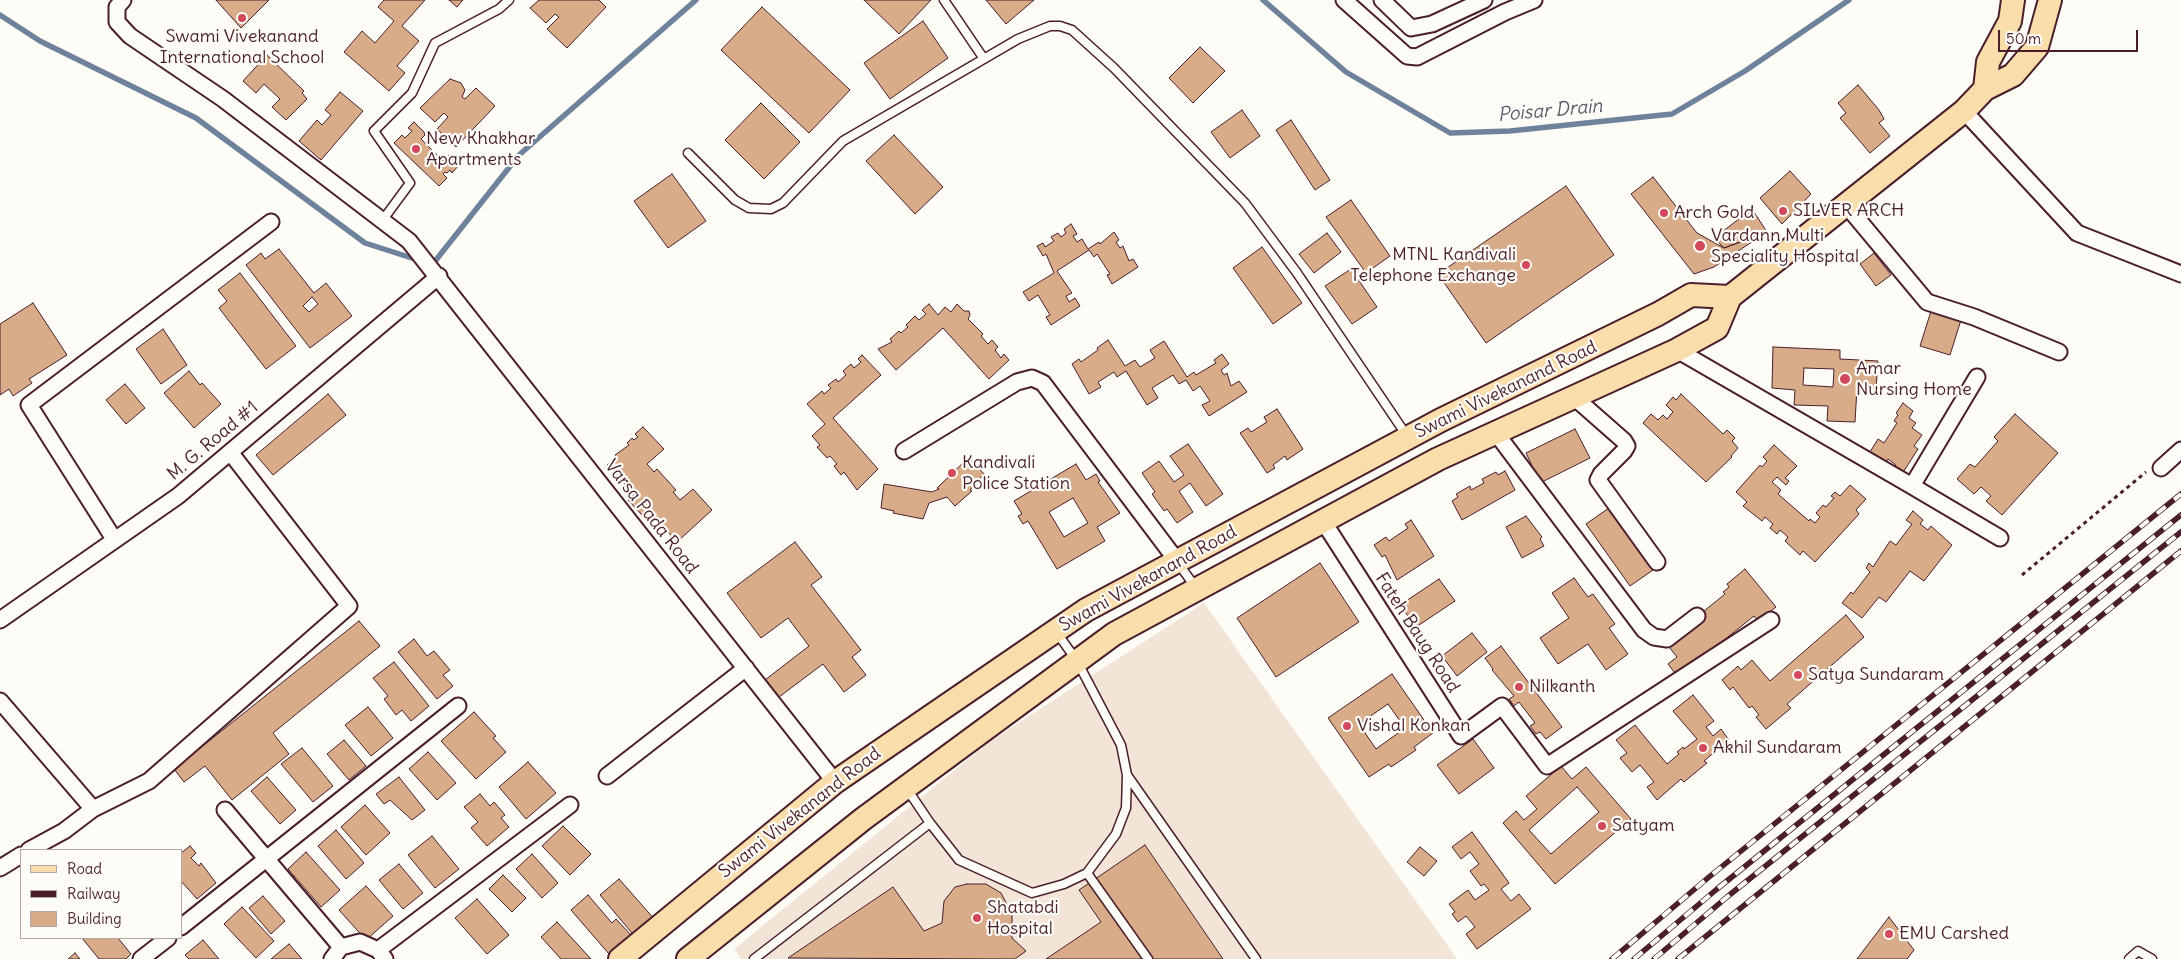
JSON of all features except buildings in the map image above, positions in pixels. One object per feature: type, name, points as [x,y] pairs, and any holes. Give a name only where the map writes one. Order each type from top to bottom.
[{"type":"main road","name":"Swami Vivekanand Road","points":[[702,955],[906,787],[1114,634],[1438,459],[1677,350],[1717,328],[1730,297],[1964,111],[1985,90],[2013,75],[2037,47],[2050,0]]},
{"type":"main road","points":[[1985,90],[1988,62],[2012,10]]},
{"type":"main road","name":"Swami Vivekanand Road","points":[[620,959],[835,782],[1086,610],[1408,438],[1658,314],[1691,295],[1730,297]]},
{"type":"street","name":"Varsa Pada Road","points":[[123,0],[117,7],[117,22],[130,36],[223,99],[409,241],[439,276],[835,782]]},
{"type":"street","points":[[1344,0],[1408,56],[1417,57],[1505,12],[1534,0]]},
{"type":"street","points":[[1382,0],[1411,28],[1432,24],[1484,0]]},
{"type":"street","points":[[1964,111],[2077,233],[2181,274]]},
{"type":"street","points":[[1846,205],[1927,302],[1974,317],[2059,352]]},
{"type":"street","points":[[114,540],[29,405],[271,222]]},
{"type":"street","name":"M. G. Road #1","points":[[0,620],[178,496],[439,276]]},
{"type":"street","points":[[1677,350],[2000,538]]},
{"type":"street","points":[[1912,486],[1977,377]]},
{"type":"street","points":[[904,451],[1017,382],[1032,378],[1043,383],[1177,561]]},
{"type":"street","points":[[1574,397],[1624,441],[1626,446],[1624,452],[1601,474],[1598,480],[1657,562]]},
{"type":"street","points":[[1496,433],[1644,630],[1654,637],[1667,639],[1697,616]]},
{"type":"street","points":[[2155,469],[2181,450]]},
{"type":"street","points":[[31,849],[64,831],[93,809],[149,781],[349,606],[230,452]]},
{"type":"street","name":"Fateh Baug Road","points":[[1322,521],[1461,736],[1502,706],[1547,766],[1771,620]]},
{"type":"street","points":[[607,776],[746,668]]},
{"type":"street","points":[[0,701],[93,809]]},
{"type":"street","points":[[182,926],[458,706]]},
{"type":"street","points":[[225,810],[266,859],[336,953],[360,942],[381,954],[570,805]]},
{"type":"street","points":[[0,868],[20,856]]},
{"type":"street","points":[[141,959],[167,939]]},
{"type":"lane","points":[[382,221],[410,183],[374,131],[412,93],[435,43],[499,9],[509,0]]},
{"type":"lane","points":[[944,0],[984,59]]},
{"type":"lane","points":[[688,153],[735,200],[749,208],[771,209],[783,203],[843,141],[1018,39],[1050,26],[1060,26],[1072,30],[1114,68],[1244,203],[1297,273],[1408,438]]},
{"type":"lane","points":[[1177,561],[1197,589]]},
{"type":"lane","points":[[906,787],[930,823],[959,860],[1032,893],[1064,884],[1087,873],[1116,834],[1126,808],[1127,775],[1121,745],[1077,661],[1055,631]]},
{"type":"lane","points":[[1127,775],[1256,959]]},
{"type":"lane","points":[[754,959],[930,823]]},
{"type":"lane","points":[[1087,873],[1148,959]]},
{"type":"lane","points":[[2129,959],[2138,952],[2152,959]]},
{"type":"path","points":[[2022,575],[2155,469]]},
{"type":"shaded area","points":[[1204,603],[1457,959],[741,959],[734,949],[992,740]]},
{"type":"waterway","points":[[429,264],[432,265],[519,155],[696,0]]},
{"type":"waterway","name":"Poisar Drain","points":[[1263,0],[1346,72],[1450,133],[1510,131],[1672,114],[1745,71],[1849,0]]},
{"type":"waterway","points":[[0,15],[40,41],[196,118],[365,243],[418,260]]},
{"type":"railway","points":[[1612,959],[1709,877],[2181,494]]},
{"type":"railway","points":[[1634,959],[1717,889],[2181,515]]},
{"type":"railway","points":[[1654,959],[1727,897],[2181,532]]},
{"type":"railway","points":[[1678,959],[2181,551]]},
{"type":"place","name":"Swami Vivekanand International School","points":[[242,18]]},
{"type":"place","name":"New Khakhar Apartments","points":[[416,149]]},
{"type":"place","name":"SILVER ARCH","points":[[1783,211]]},
{"type":"place","name":"Arch Gold","points":[[1664,213]]},
{"type":"place","name":"Vardann Multi Speciality Hospital","points":[[1700,246]]},
{"type":"place","name":"MTNL Kandivali Telephone Exchange","points":[[1526,265]]},
{"type":"place","name":"Amar Nursing Home","points":[[1845,379]]},
{"type":"place","name":"Kandivali Police Station","points":[[952,473]]},
{"type":"place","name":"Satya Sundaram","points":[[1798,675]]},
{"type":"place","name":"Nilkanth","points":[[1519,687]]},
{"type":"place","name":"Vishal Konkan","points":[[1347,726]]},
{"type":"place","name":"Akhil Sundaram","points":[[1703,748]]},
{"type":"place","name":"Satyam","points":[[1602,826]]},
{"type":"place","name":"Shatabdi Hospital","points":[[977,918]]},
{"type":"place","name":"EMU Carshed","points":[[1889,934]]}]
